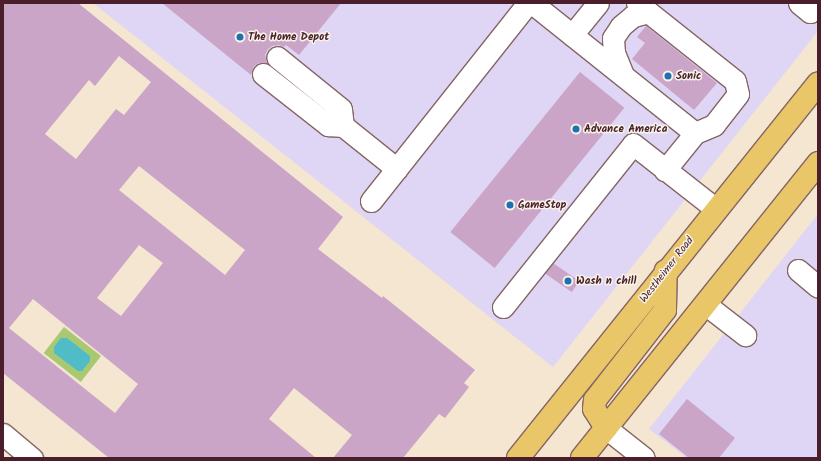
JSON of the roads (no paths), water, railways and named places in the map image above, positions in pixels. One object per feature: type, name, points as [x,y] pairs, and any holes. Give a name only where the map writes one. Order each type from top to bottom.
[{"type":"main road","name":"Westheimer Road","points":[[518,458],[666,271],[818,83]]},
{"type":"main road","points":[[582,458],[818,163]]},
{"type":"main road","points":[[606,428],[594,409],[595,400],[664,310],[666,271]]},
{"type":"street","points":[[371,201],[528,3]]},
{"type":"street","points":[[532,3],[695,133]]},
{"type":"street","points":[[572,35],[598,3]]},
{"type":"street","points":[[799,3],[810,12],[817,3]]},
{"type":"street","points":[[623,76],[614,53],[613,38],[621,26],[643,8],[735,81],[738,94],[714,125],[695,133],[666,170]]},
{"type":"street","points":[[270,66],[397,169]]},
{"type":"street","points":[[503,306],[633,144],[716,209]]},
{"type":"street","points":[[798,270],[818,287]]},
{"type":"street","points":[[705,304],[745,335]]},
{"type":"street","points":[[606,428],[644,458]]},
{"type":"street","points":[[3,434],[32,458]]},
{"type":"water","points":[[61,338],[67,338],[90,356],[90,361],[82,371],[78,371],[54,353],[54,347]]},
{"type":"place","name":"The Home Depot","points":[[240,37]]},
{"type":"place","name":"Sonic","points":[[668,76]]},
{"type":"place","name":"Advance America","points":[[576,129]]},
{"type":"place","name":"GameStop","points":[[510,205]]},
{"type":"place","name":"Wash n chill","points":[[568,281]]}]
